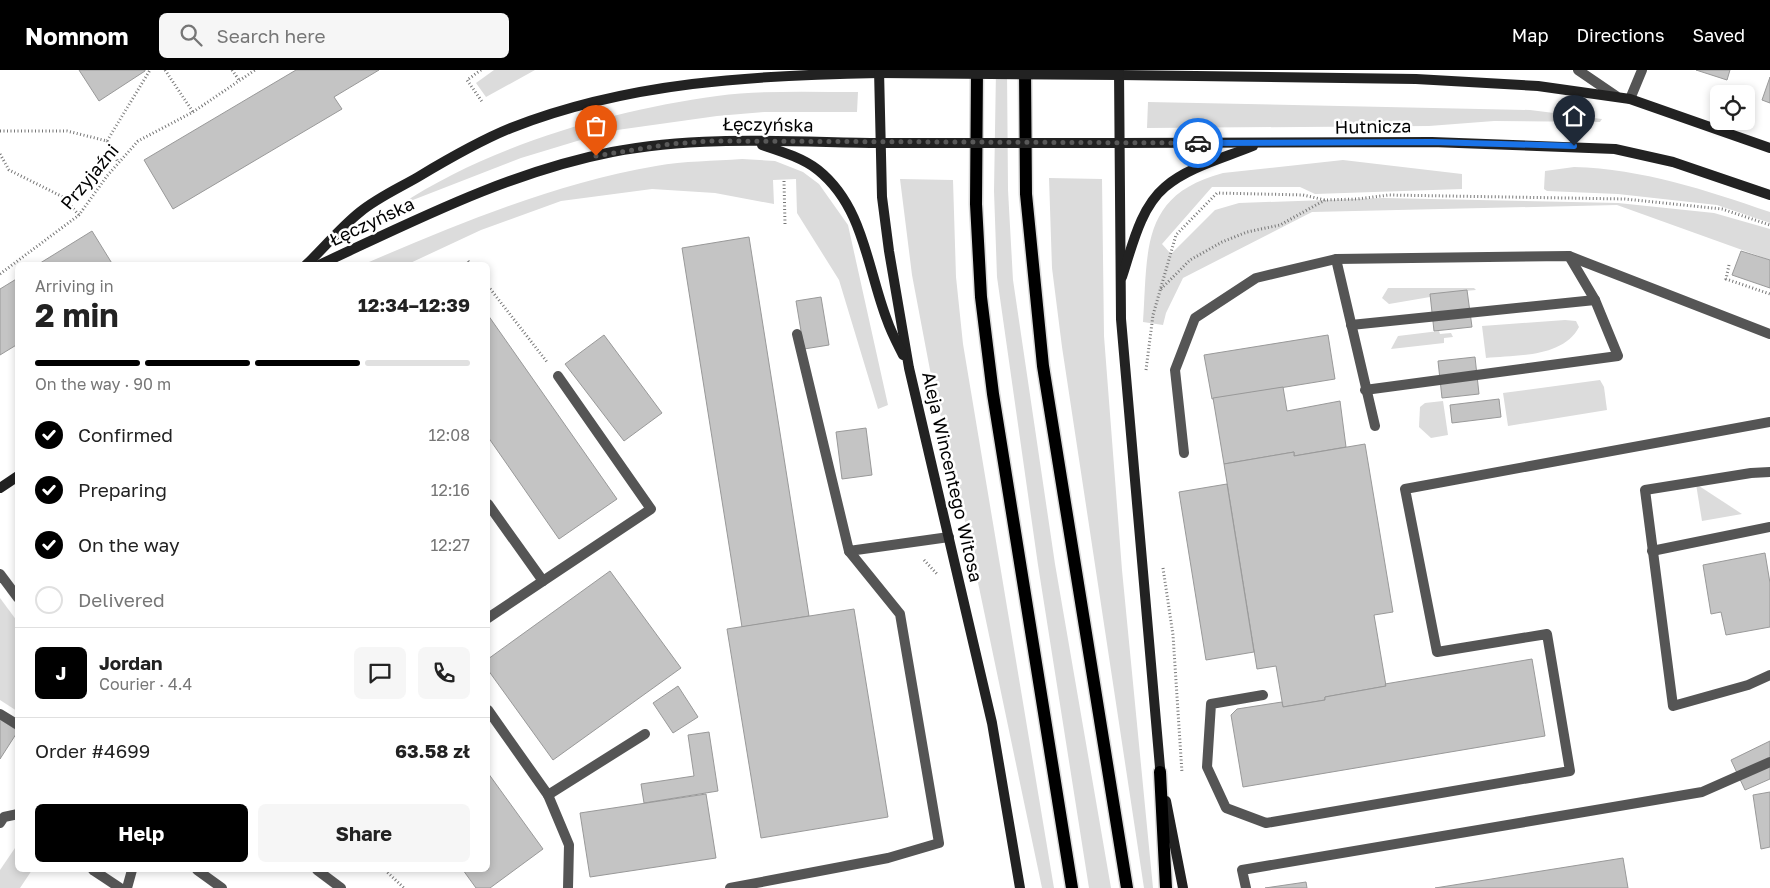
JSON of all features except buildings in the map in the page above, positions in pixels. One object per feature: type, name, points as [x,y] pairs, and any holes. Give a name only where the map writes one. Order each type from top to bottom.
[{"type":"main road","points":[[977,70],[976,204],[981,298],[993,394],[1072,888]]},
{"type":"main road","points":[[1025,70],[1026,194],[1044,366],[1126,888]]},
{"type":"main road","points":[[1160,772],[1166,888]]},
{"type":"street","points":[[728,80],[748,70]]},
{"type":"street","points":[[1230,70],[1245,76]]},
{"type":"street","points":[[1578,70],[1616,96]]},
{"type":"street","points":[[1630,99],[1642,70]]},
{"type":"street","points":[[728,80],[879,72],[1119,72],[1245,76],[1416,75],[1616,96],[1630,99],[1770,148]]},
{"type":"street","name":"Aleja Wincentego Witosa","points":[[879,72],[882,197],[888,250],[909,368],[992,723],[1020,888]]},
{"type":"street","points":[[1119,72],[1120,286],[1126,386],[1160,772],[1183,888]]},
{"type":"street","name":"Łęczyńska","points":[[309,262],[360,211],[452,156],[512,128],[569,110],[638,93],[728,80]]},
{"type":"street","name":"Łęczyńska","points":[[326,262],[432,212],[496,186],[564,163],[613,152],[670,144],[711,141],[1119,143]]},
{"type":"street","points":[[752,141],[781,151],[816,168],[834,184],[846,201],[858,226],[887,320],[909,368]]},
{"type":"street","name":"Hutnicza","points":[[1119,143],[1432,142],[1615,149],[1673,162],[1770,195]]},
{"type":"street","points":[[1120,286],[1142,220],[1152,201],[1164,187],[1182,175],[1258,144]]},
{"type":"street","points":[[1365,390],[1618,356],[1595,300],[1569,256]]},
{"type":"street","points":[[1184,453],[1175,370],[1196,318],[1256,278],[1336,259],[1569,256],[1770,334]]},
{"type":"street","points":[[1336,259],[1365,390],[1375,426]]},
{"type":"street","points":[[1351,325],[1595,300]]},
{"type":"street","points":[[730,888],[888,858],[939,843],[900,614],[849,551],[797,334]]},
{"type":"street","points":[[490,617],[651,508],[558,376]]},
{"type":"street","points":[[1264,695],[1211,704],[1207,768],[1226,808],[1266,823],[1570,771],[1547,634],[1437,652],[1405,489],[1770,422]]},
{"type":"street","points":[[1770,472],[1751,473],[1644,490],[1673,706],[1748,685],[1770,675]]},
{"type":"street","points":[[0,488],[15,478]]},
{"type":"street","points":[[490,507],[543,581]]},
{"type":"street","points":[[1652,551],[1770,527]]},
{"type":"street","points":[[849,551],[949,536]]},
{"type":"street","points":[[0,574],[15,594]]},
{"type":"street","points":[[490,713],[548,796],[570,845],[568,888]]},
{"type":"street","points":[[0,714],[15,723]]},
{"type":"street","points":[[548,796],[645,734]]},
{"type":"street","points":[[1246,888],[1242,870],[1702,792],[1770,762]]},
{"type":"street","points":[[1,818],[15,815]]},
{"type":"street","points":[[96,872],[120,888]]},
{"type":"street","points":[[127,888],[131,872]]},
{"type":"street","points":[[200,872],[222,888]]},
{"type":"street","points":[[320,872],[341,888]]},
{"type":"path","points":[[106,141],[150,70]]},
{"type":"path","points":[[165,70],[193,112]]},
{"type":"path","points":[[232,70],[239,80]]},
{"type":"path","name":"Przyjaźni","points":[[16,262],[79,215],[118,163],[138,141],[193,112],[255,70]]},
{"type":"path","points":[[481,70],[467,80],[483,103]]},
{"type":"path","points":[[0,131],[68,130],[106,141],[118,163]]},
{"type":"path","points":[[0,154],[9,170],[63,197],[79,215]]},
{"type":"path","points":[[784,181],[785,224]]},
{"type":"path","points":[[1147,377],[1150,332],[1158,293],[1176,235],[1217,193],[1303,196],[1325,200],[1389,195],[1625,199],[1722,210],[1770,225]]},
{"type":"path","points":[[1158,293],[1165,282],[1190,260],[1222,242],[1247,232],[1280,225],[1325,200]]},
{"type":"path","name":"Przyjaźni","points":[[0,274],[15,263]]},
{"type":"path","points":[[1730,265],[1726,279],[1770,294]]},
{"type":"path","points":[[490,289],[558,376]]},
{"type":"path","points":[[1162,561],[1173,635],[1182,778]]},
{"type":"path","points":[[387,872],[404,888]]},
{"type":"shaded area","points":[[494,70],[535,70],[486,97],[476,83]]},
{"type":"shaded area","points":[[996,70],[1007,70],[1008,190],[1013,280],[1055,564],[1111,888],[1089,888],[1038,565],[997,277],[994,191]]},
{"type":"shaded area","points":[[858,92],[857,112],[764,112],[717,116],[610,131],[521,158],[400,205],[472,165],[512,148],[594,121],[677,102],[735,94]]},
{"type":"shaded area","points":[[1148,102],[1530,110],[1602,119],[1600,122],[1494,121],[1429,126],[1147,128]]},
{"type":"shaded area","points":[[742,159],[775,161],[803,172],[819,184],[848,225],[888,405],[878,409],[839,280],[797,213],[796,179],[773,180],[774,204],[715,193],[652,189],[561,201],[481,230],[412,262],[369,262],[470,220],[543,194],[618,174],[667,164]]},
{"type":"shaded area","points":[[1343,160],[1462,174],[1462,189],[1315,194],[1300,187],[1212,187],[1162,244],[1171,254],[1215,210],[1239,203],[1383,198],[1618,203],[1714,213],[1770,229],[1770,260],[1617,205],[1312,212],[1183,278],[1166,313],[1163,325],[1143,322],[1146,271],[1154,229],[1163,211],[1176,195],[1196,183],[1223,173]]},
{"type":"shaded area","points":[[1574,167],[1625,172],[1674,182],[1770,212],[1770,223],[1717,205],[1618,194],[1547,191],[1544,189],[1545,171]]},
{"type":"shaded area","points":[[1049,178],[1102,179],[1104,336],[1122,570],[1153,888],[1144,888],[1062,347],[1052,268]]},
{"type":"shaded area","points":[[900,179],[953,180],[956,277],[963,344],[1054,888],[1042,888],[967,530],[930,370],[912,275]]},
{"type":"shaded area","points":[[1388,288],[1474,288],[1476,290],[1431,294],[1430,297],[1389,304],[1382,298]]},
{"type":"shaded area","points":[[1565,320],[1576,321],[1579,327],[1572,337],[1550,350],[1524,355],[1486,358],[1482,326]]},
{"type":"shaded area","points":[[1439,331],[1440,334],[1451,333],[1453,337],[1444,338],[1444,343],[1391,349],[1398,336]]},
{"type":"shaded area","points":[[1600,380],[1604,387],[1607,410],[1508,426],[1503,393]]},
{"type":"shaded area","points":[[1443,401],[1448,435],[1431,438],[1419,427],[1420,407],[1425,403]]},
{"type":"shaded area","points":[[1696,484],[1742,514],[1702,521]]},
{"type":"shaded area","points":[[0,598],[15,618],[15,710],[0,700]]},
{"type":"shaded area","points":[[15,848],[15,872],[31,872],[20,888],[0,888],[0,870]]},
{"type":"way so far","points":[[596,156],[670,144],[711,141],[1198,143]]},
{"type":"route","points":[[1198,143],[1432,142],[1574,146]]}]
